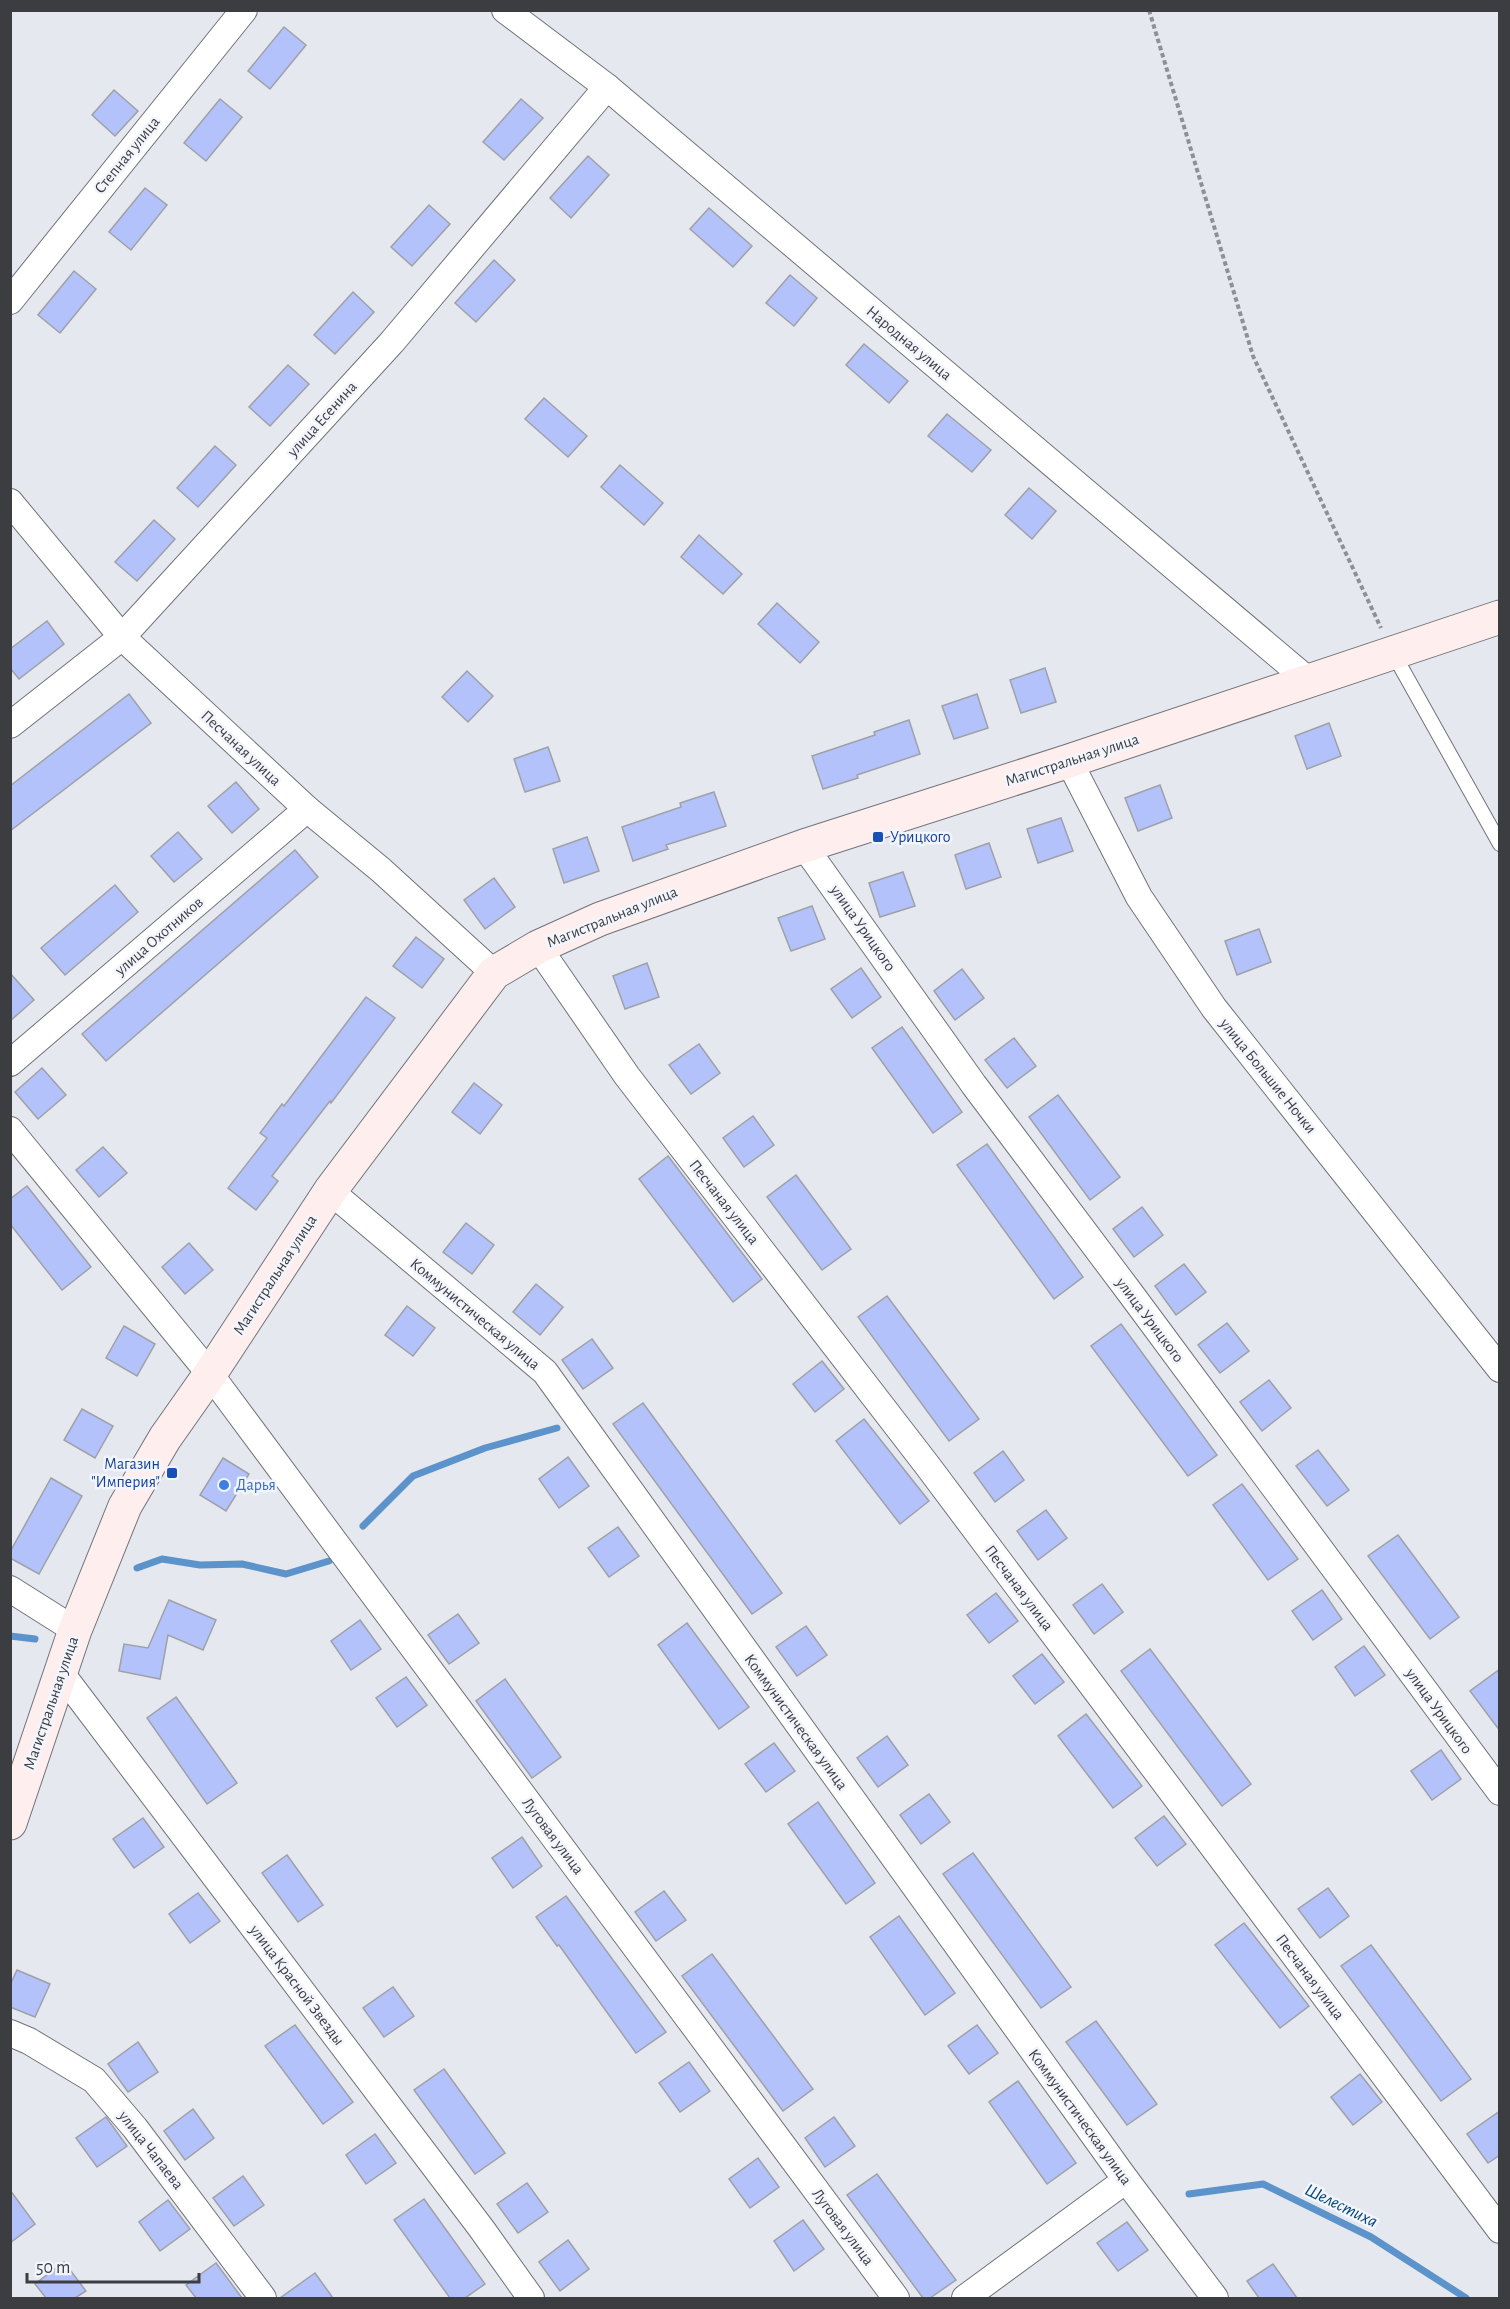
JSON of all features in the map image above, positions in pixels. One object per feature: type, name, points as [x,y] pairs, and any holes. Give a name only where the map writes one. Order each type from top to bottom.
[{"type":"street","name":"Степная улица","points":[[10,301],[244,10]]},
{"type":"street","name":"Народная улица","points":[[505,10],[607,87],[1309,681]]},
{"type":"street","name":"улица Есенина","points":[[10,725],[122,637],[392,342],[607,87]]},
{"type":"street","name":"Песчаная улица","points":[[10,502],[122,637],[307,809],[381,870],[494,973]]},
{"type":"street","name":"Магистральная улица","points":[[10,1823],[75,1630],[125,1506],[165,1438],[210,1374],[330,1191],[494,973],[538,947],[600,919],[804,846],[1069,761],[1500,617]]},
{"type":"street","name":"улица Большие Ночки","points":[[1069,761],[1139,897],[1214,1008],[1500,1369]]},
{"type":"street","name":"улица Охотников","points":[[10,1063],[307,809]]},
{"type":"street","name":"улица Урицкого","points":[[804,846],[974,1085],[1500,1792]]},
{"type":"street","name":"Песчаная улица","points":[[538,947],[627,1076],[927,1465],[1500,2230]]},
{"type":"street","points":[[10,1130],[210,1374]]},
{"type":"street","name":"Коммунистическая улица","points":[[330,1191],[545,1372],[1126,2180],[1215,2298]]},
{"type":"street","name":"Луговая улица","points":[[210,1374],[896,2298]]},
{"type":"street","points":[[10,1589],[75,1630]]},
{"type":"street","name":"улица Красной Звезды","points":[[61,1674],[481,2228],[531,2298]]},
{"type":"street","name":"улица Чапаева","points":[[10,2033],[29,2041],[94,2080],[135,2128],[263,2298]]},
{"type":"street","points":[[965,2298],[1126,2180]]},
{"type":"lane","points":[[1393,653],[1500,844]]},
{"type":"path","points":[[1149,10],[1253,356],[1393,653]]},
{"type":"building","points":[[284,27],[306,45],[270,89],[248,71]]},
{"type":"building","points":[[114,90],[138,111],[115,136],[92,115]]},
{"type":"building","points":[[220,99],[242,117],[206,161],[184,143]]},
{"type":"building","points":[[521,99],[543,118],[504,160],[483,142]]},
{"type":"building","points":[[588,156],[609,175],[571,218],[550,198]]},
{"type":"building","points":[[145,188],[167,205],[131,250],[109,232]]},
{"type":"building","points":[[429,205],[450,224],[412,266],[391,247]]},
{"type":"building","points":[[709,208],[752,246],[733,267],[690,229]]},
{"type":"building","points":[[494,260],[515,280],[476,322],[455,303]]},
{"type":"building","points":[[74,271],[96,289],[60,333],[38,315]]},
{"type":"building","points":[[790,275],[817,298],[794,326],[766,303]]},
{"type":"building","points":[[353,292],[374,312],[335,354],[314,335]]},
{"type":"building","points":[[864,344],[908,381],[889,403],[846,365]]},
{"type":"building","points":[[288,365],[309,384],[270,426],[249,407]]},
{"type":"building","points":[[544,398],[587,436],[568,457],[525,419]]},
{"type":"building","points":[[947,414],[991,450],[972,472],[928,436]]},
{"type":"building","points":[[215,446],[236,465],[198,507],[177,488]]},
{"type":"building","points":[[620,465],[663,503],[644,525],[601,487]]},
{"type":"building","points":[[1029,488],[1056,511],[1032,539],[1005,515]]},
{"type":"building","points":[[154,520],[175,539],[137,581],[115,562]]},
{"type":"building","points":[[699,535],[742,574],[723,594],[681,557]]},
{"type":"building","points":[[777,603],[819,642],[800,663],[758,624]]},
{"type":"building","points":[[47,621],[64,644],[19,679],[10,668],[10,649]]},
{"type":"building","points":[[1045,668],[1056,702],[1021,713],[1010,680]]},
{"type":"building","points":[[467,671],[493,696],[468,722],[442,697]]},
{"type":"building","points":[[129,694],[151,723],[10,831],[10,786]]},
{"type":"building","points":[[977,694],[988,728],[954,739],[942,706]]},
{"type":"building","points":[[909,720],[920,754],[823,789],[812,756],[875,735],[874,732]]},
{"type":"building","points":[[1329,723],[1341,756],[1307,769],[1295,736]]},
{"type":"building","points":[[548,747],[560,781],[525,792],[514,759]]},
{"type":"building","points":[[236,782],[259,809],[232,833],[208,806]]},
{"type":"building","points":[[1160,785],[1172,818],[1138,831],[1125,798]]},
{"type":"building","points":[[714,792],[726,826],[666,845],[668,849],[633,861],[622,827],[681,807],[680,803]]},
{"type":"building","points":[[1061,818],[1073,851],[1038,863],[1027,829]]},
{"type":"building","points":[[178,832],[202,859],[174,882],[151,856]]},
{"type":"building","points":[[587,837],[599,871],[564,883],[553,849]]},
{"type":"building","points":[[989,843],[1001,877],[966,889],[955,855]]},
{"type":"building","points":[[295,850],[318,877],[106,1061],[82,1034]]},
{"type":"building","points":[[903,872],[915,906],[880,917],[869,883]]},
{"type":"building","points":[[494,878],[515,907],[485,929],[464,900]]},
{"type":"building","points":[[115,885],[138,912],[65,975],[41,948]]},
{"type":"building","points":[[812,906],[825,939],[791,951],[778,918]]},
{"type":"building","points":[[1259,929],[1271,962],[1237,975],[1225,941]]},
{"type":"building","points":[[416,937],[444,959],[422,988],[393,966]]},
{"type":"building","points":[[647,963],[659,997],[625,1009],[613,976]]},
{"type":"building","points":[[861,968],[881,997],[852,1018],[831,989]]},
{"type":"building","points":[[962,969],[984,998],[955,1020],[934,991]]},
{"type":"building","points":[[10,973],[34,1000],[10,1021]]},
{"type":"building","points":[[366,997],[395,1018],[272,1176],[278,1181],[256,1210],[228,1188],[267,1138],[260,1133],[282,1104],[284,1106]]},
{"type":"building","points":[[902,1027],[962,1112],[933,1133],[872,1048]]},
{"type":"building","points":[[1014,1038],[1036,1066],[1007,1088],[985,1060]]},
{"type":"building","points":[[699,1044],[720,1073],[691,1094],[669,1065]]},
{"type":"building","points":[[42,1068],[66,1095],[38,1119],[15,1092]]},
{"type":"building","points":[[474,1083],[502,1105],[480,1134],[452,1112]]},
{"type":"building","points":[[1058,1095],[1120,1177],[1090,1200],[1029,1117]]},
{"type":"building","points":[[753,1116],[774,1145],[744,1167],[723,1138]]},
{"type":"building","points":[[987,1144],[1083,1277],[1054,1299],[957,1165]]},
{"type":"building","points":[[103,1147],[127,1173],[99,1197],[76,1170]]},
{"type":"building","points":[[668,1156],[762,1279],[733,1302],[639,1179]]},
{"type":"building","points":[[796,1175],[851,1249],[822,1270],[767,1197]]},
{"type":"building","points":[[27,1186],[91,1267],[62,1290],[10,1224],[10,1199]]},
{"type":"building","points":[[1142,1207],[1163,1235],[1134,1257],[1113,1229]]},
{"type":"building","points":[[466,1223],[494,1245],[472,1274],[443,1252]]},
{"type":"building","points":[[189,1243],[213,1270],[185,1294],[162,1267]]},
{"type":"building","points":[[1184,1264],[1206,1292],[1176,1315],[1155,1286]]},
{"type":"building","points":[[536,1284],[563,1307],[540,1335],[513,1312]]},
{"type":"building","points":[[887,1296],[979,1419],[949,1441],[858,1317]]},
{"type":"building","points":[[407,1306],[435,1328],[413,1356],[385,1335]]},
{"type":"building","points":[[1227,1323],[1249,1351],[1220,1373],[1198,1345]]},
{"type":"building","points":[[1121,1324],[1217,1455],[1188,1476],[1091,1346]]},
{"type":"building","points":[[124,1326],[155,1344],[137,1376],[106,1358]]},
{"type":"building","points":[[592,1339],[613,1368],[583,1389],[562,1360]]},
{"type":"building","points":[[822,1361],[844,1389],[815,1412],[793,1384]]},
{"type":"building","points":[[1269,1380],[1291,1408],[1262,1431],[1240,1402]]},
{"type":"building","points":[[643,1403],[782,1593],[752,1614],[613,1424]]},
{"type":"building","points":[[82,1409],[113,1426],[95,1458],[64,1440]]},
{"type":"building","points":[[864,1419],[929,1501],[900,1524],[836,1441]]},
{"type":"building","points":[[1318,1450],[1349,1490],[1327,1506],[1296,1466]]},
{"type":"building","points":[[1003,1451],[1024,1480],[995,1502],[974,1473]]},
{"type":"building","points":[[568,1457],[589,1486],[559,1508],[539,1479]]},
{"type":"building","name":"Дарья","points":[[223,1458],[249,1474],[226,1511],[200,1495]]},
{"type":"building","points":[[51,1478],[82,1496],[39,1574],[10,1558],[10,1552]]},
{"type":"building","points":[[1242,1484],[1298,1559],[1268,1580],[1213,1505]]},
{"type":"building","points":[[1046,1510],[1067,1538],[1038,1560],[1017,1531]]},
{"type":"building","points":[[618,1527],[639,1556],[609,1577],[588,1548]]},
{"type":"building","points":[[1398,1535],[1459,1617],[1430,1639],[1368,1556]]},
{"type":"building","points":[[1102,1584],[1123,1612],[1094,1634],[1073,1605]]},
{"type":"building","points":[[1322,1590],[1342,1619],[1313,1640],[1292,1611]]},
{"type":"building","points":[[996,1593],[1018,1621],[989,1643],[967,1615]]},
{"type":"building","points":[[169,1600],[216,1620],[203,1650],[168,1635],[160,1679],[119,1671],[124,1644],[148,1648]]},
{"type":"building","points":[[458,1614],[479,1643],[449,1664],[428,1635]]},
{"type":"building","points":[[360,1620],[381,1649],[351,1670],[331,1641]]},
{"type":"building","points":[[687,1623],[749,1707],[719,1729],[658,1645]]},
{"type":"building","points":[[806,1626],[827,1655],[797,1676],[776,1647]]},
{"type":"building","points":[[1364,1646],[1385,1675],[1355,1696],[1335,1667]]},
{"type":"building","points":[[1150,1649],[1251,1784],[1222,1806],[1121,1671]]},
{"type":"building","points":[[1042,1654],[1064,1682],[1035,1704],[1013,1676]]},
{"type":"building","points":[[1500,1669],[1500,1731],[1470,1691]]},
{"type":"building","points":[[406,1677],[427,1705],[397,1727],[376,1698]]},
{"type":"building","points":[[505,1679],[561,1757],[532,1778],[476,1701]]},
{"type":"building","points":[[176,1697],[237,1783],[207,1804],[147,1718]]},
{"type":"building","points":[[1086,1714],[1142,1786],[1113,1808],[1058,1736]]},
{"type":"building","points":[[887,1736],[908,1765],[878,1787],[857,1758]]},
{"type":"building","points":[[774,1743],[795,1771],[766,1792],[745,1764]]},
{"type":"building","points":[[1441,1750],[1461,1779],[1432,1800],[1411,1771]]},
{"type":"building","points":[[929,1794],[950,1822],[921,1844],[900,1815]]},
{"type":"building","points":[[818,1802],[875,1883],[846,1904],[788,1824]]},
{"type":"building","points":[[1164,1816],[1186,1844],[1157,1866],[1135,1838]]},
{"type":"building","points":[[143,1818],[164,1847],[134,1868],[113,1839]]},
{"type":"building","points":[[522,1837],[542,1866],[513,1888],[492,1858]]},
{"type":"building","points":[[973,1853],[1071,1987],[1041,2008],[943,1874]]},
{"type":"building","points":[[287,1855],[323,1905],[298,1922],[262,1873]]},
{"type":"building","points":[[1328,1888],[1349,1916],[1320,1938],[1298,1909]]},
{"type":"building","points":[[664,1891],[686,1920],[656,1941],[635,1912]]},
{"type":"building","points":[[198,1893],[220,1921],[190,1943],[169,1914]]},
{"type":"building","points":[[566,1896],[666,2032],[636,2053],[559,1945],[557,1946],[536,1917]]},
{"type":"building","points":[[899,1916],[955,1993],[925,2015],[870,1937]]},
{"type":"building","points":[[1244,1923],[1309,2006],[1280,2028],[1215,1945]]},
{"type":"building","points":[[1371,1945],[1471,2079],[1441,2101],[1341,1966]]},
{"type":"building","points":[[712,1954],[813,2089],[783,2111],[682,1976]]},
{"type":"building","points":[[17,1970],[50,1984],[35,2017],[10,2007],[10,1985]]},
{"type":"building","points":[[393,1987],[414,2016],[384,2037],[363,2008]]},
{"type":"building","points":[[1096,2021],[1157,2104],[1127,2125],[1066,2042]]},
{"type":"building","points":[[295,2025],[353,2102],[323,2124],[265,2046]]},
{"type":"building","points":[[977,2025],[998,2053],[969,2074],[948,2046]]},
{"type":"building","points":[[138,2042],[158,2072],[128,2092],[108,2064]]},
{"type":"building","points":[[689,2062],[710,2091],[680,2112],[659,2083]]},
{"type":"building","points":[[444,2069],[505,2153],[475,2174],[414,2090]]},
{"type":"building","points":[[1360,2074],[1382,2102],[1353,2125],[1331,2097]]},
{"type":"building","points":[[1018,2081],[1076,2163],[1047,2184],[989,2102]]},
{"type":"building","points":[[193,2109],[214,2138],[185,2160],[164,2131]]},
{"type":"building","points":[[1500,2111],[1500,2155],[1488,2163],[1467,2134]]},
{"type":"building","points":[[106,2117],[127,2146],[97,2167],[76,2138]]},
{"type":"building","points":[[834,2117],[855,2146],[825,2167],[805,2138]]},
{"type":"building","points":[[375,2134],[396,2163],[366,2184],[346,2155]]},
{"type":"building","points":[[758,2158],[779,2187],[750,2208],[729,2179]]},
{"type":"building","points":[[877,2174],[956,2280],[930,2298],[923,2298],[847,2195]]},
{"type":"building","points":[[243,2176],[264,2205],[234,2226],[213,2198]]},
{"type":"building","points":[[527,2183],[548,2212],[518,2233],[497,2204]]},
{"type":"building","points":[[10,2190],[35,2224],[10,2243]]},
{"type":"building","points":[[424,2199],[485,2284],[465,2298],[450,2298],[394,2220]]},
{"type":"building","points":[[168,2200],[190,2229],[160,2251],[139,2222]]},
{"type":"building","points":[[803,2220],[824,2249],[794,2271],[774,2241]]},
{"type":"building","points":[[1127,2222],[1148,2250],[1118,2271],[1097,2243]]},
{"type":"building","points":[[568,2240],[589,2269],[560,2291],[539,2262]]},
{"type":"building","points":[[64,2262],[86,2291],[75,2298],[46,2298],[35,2284]]},
{"type":"building","points":[[216,2263],[242,2298],[196,2298],[186,2285]]},
{"type":"building","points":[[1273,2264],[1297,2298],[1259,2298],[1247,2281]]},
{"type":"building","points":[[315,2273],[333,2298],[280,2298]]},
{"type":"waterway","points":[[363,1526],[413,1476],[485,1448],[557,1428]]},
{"type":"waterway","points":[[137,1568],[162,1559],[200,1565],[242,1564],[286,1574],[329,1561]]},
{"type":"waterway","points":[[10,1636],[35,1639]]},
{"type":"waterway","name":"Шелестиха","points":[[1189,2194],[1263,2184],[1371,2237],[1466,2298]]},
{"type":"place","name":"Урицкого","points":[[878,837]]},
{"type":"place","name":"Магазин \"Империя\"","points":[[172,1473]]},
{"type":"place","name":"Дарья","points":[[224,1485]]}]
